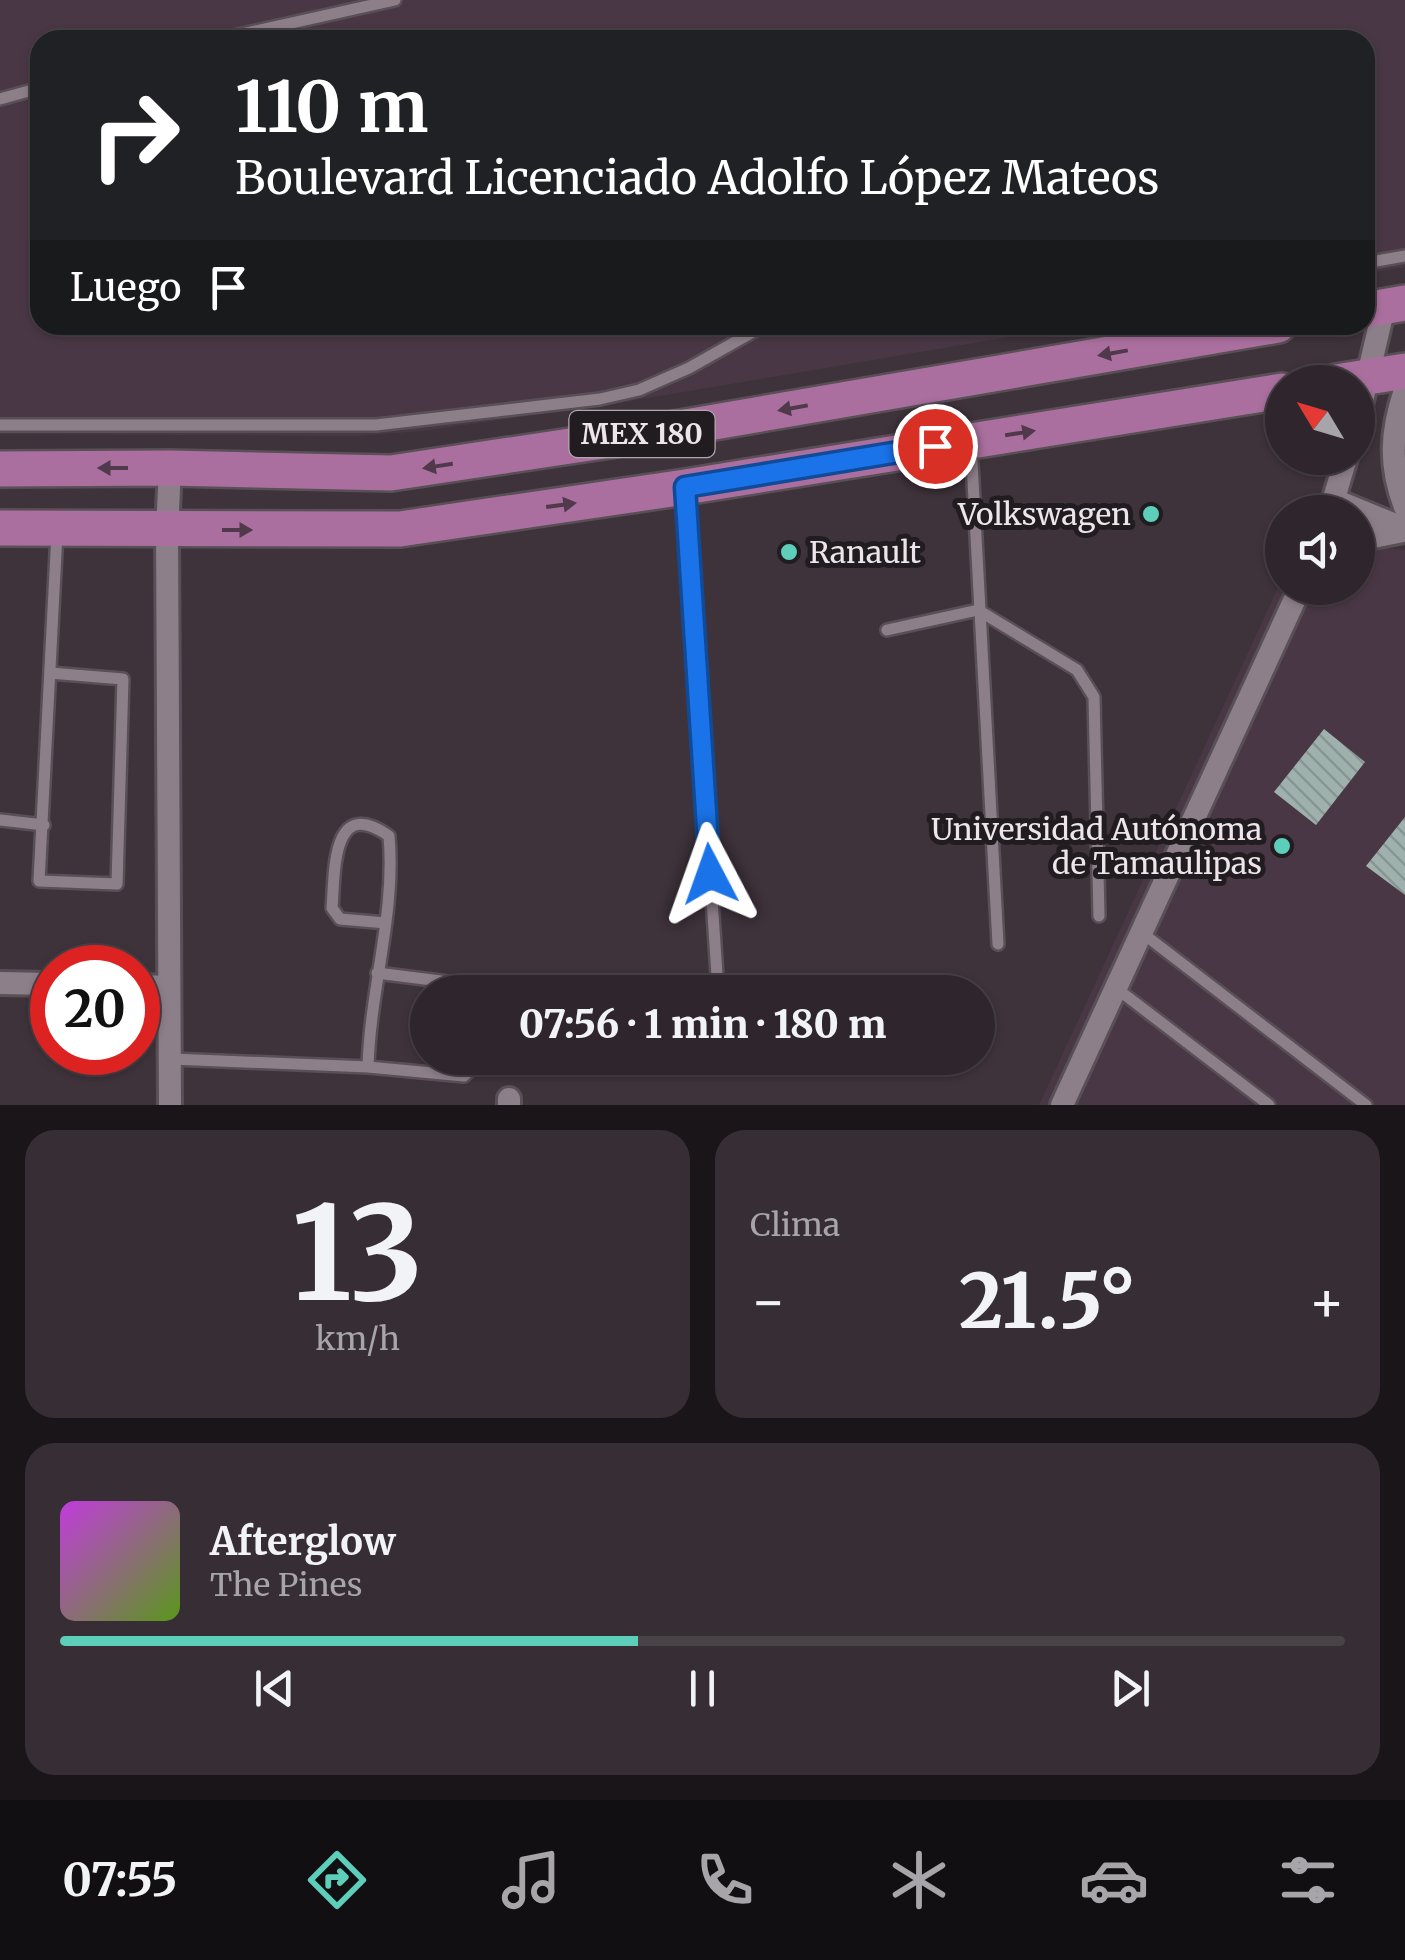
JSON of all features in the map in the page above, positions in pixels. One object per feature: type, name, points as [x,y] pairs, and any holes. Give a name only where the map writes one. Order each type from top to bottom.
[{"type":"main road","name":"MEX 180","points":[[0,469],[170,468],[391,474],[1220,335]]},
{"type":"main road","points":[[1375,376],[1405,371]]},
{"type":"main road","name":"MEX 180","points":[[0,528],[400,529],[1265,394]]},
{"type":"street","points":[[1359,365],[1372,335]]},
{"type":"street","points":[[1405,390],[1395,420],[1391,456],[1405,508]]},
{"type":"street","points":[[170,468],[170,1105]]},
{"type":"street","points":[[1375,520],[1405,530]]},
{"type":"street","points":[[1375,536],[1405,530]]},
{"type":"street","points":[[1062,1105],[1292,605]]},
{"type":"street","points":[[0,983],[30,984]]},
{"type":"street","points":[[160,987],[170,987]]},
{"type":"lane","points":[[260,30],[395,0]]},
{"type":"lane","points":[[0,98],[30,90]]},
{"type":"lane","points":[[1375,261],[1405,256]]},
{"type":"lane","points":[[0,425],[376,425],[600,399],[639,390],[690,368],[748,335]]},
{"type":"lane","points":[[971,441],[998,944]]},
{"type":"lane","points":[[685,487],[717,975]]},
{"type":"lane","points":[[50,673],[122,679],[117,884],[39,881],[57,528]]},
{"type":"lane","points":[[887,630],[978,610],[1077,670],[1094,697],[1099,916]]},
{"type":"lane","points":[[0,820],[44,825]]},
{"type":"lane","points":[[368,1067],[369,1022],[386,923],[392,875],[389,836],[378,828],[355,825],[344,831],[338,842],[332,908],[340,920],[386,923]]},
{"type":"lane","points":[[1141,932],[1366,1105]]},
{"type":"lane","points":[[377,974],[410,978]]},
{"type":"lane","points":[[1116,988],[1269,1105]]},
{"type":"lane","points":[[172,1059],[410,1071]]},
{"type":"shaded area","points":[[0,0],[1405,0],[1405,267],[1375,272],[1375,30],[30,30],[30,335],[1022,335],[606,405],[422,431],[357,436],[0,434]]},
{"type":"shaded area","name":"Universidad Autónoma de Tamaulipas","points":[[1405,550],[1405,1105],[1039,1105],[1270,605],[1375,605],[1375,551]]},
{"type":"building","points":[[1324,729],[1365,762],[1316,825],[1274,792]]},
{"type":"building","points":[[1405,817],[1405,895],[1366,866]]},
{"type":"place","name":"Volkswagen","points":[[1151,514]]},
{"type":"place","name":"Ranault","points":[[789,552]]},
{"type":"place","name":"Universidad Autónoma de Tamaulipas","points":[[1282,846]]},
{"type":"route","points":[[710,874],[685,487],[935,446]]}]
